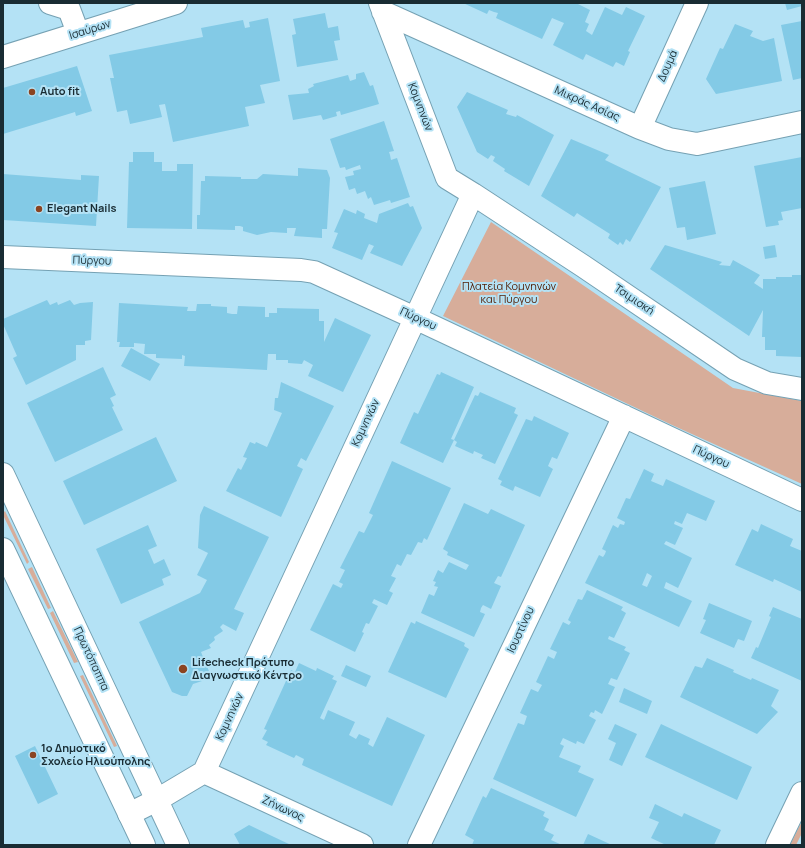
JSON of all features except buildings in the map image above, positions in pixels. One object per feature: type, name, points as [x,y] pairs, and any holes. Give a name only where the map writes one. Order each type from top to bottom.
[{"type":"street","points":[[50,3],[69,10],[78,33]]},
{"type":"street","name":"Ισαύρων","points":[[3,57],[176,3]]},
{"type":"street","name":"Δουμά","points":[[640,128],[697,3]]},
{"type":"street","name":"Μικράς Ασίας","points":[[382,7],[640,128],[669,139],[697,144],[802,122]]},
{"type":"street","name":"Κομνηνών","points":[[204,772],[473,194],[447,178],[382,7]]},
{"type":"street","name":"Τσιμισκή","points":[[473,194],[583,266],[735,369],[767,383],[802,389]]},
{"type":"street","name":"Πύργου","points":[[3,258],[301,270],[314,272],[802,500]]},
{"type":"street","name":"Ιουστίνου","points":[[419,845],[624,416]]},
{"type":"street","name":"Πρωτόπαππα","points":[[3,474],[178,845]]},
{"type":"street","points":[[3,549],[144,845]]},
{"type":"street","points":[[129,814],[157,800],[204,772]]},
{"type":"street","name":"Ζήνωνος","points":[[204,772],[362,845]]},
{"type":"street","points":[[777,845],[802,793]]},
{"type":"green space","name":"Πλατεία Κομνηνών και Πύργου","points":[[491,222],[733,388],[802,401],[802,484],[672,425],[443,316]]},
{"type":"green space","points":[[5,511],[29,562],[27,564],[3,515]]},
{"type":"green space","points":[[32,567],[51,608],[48,609],[28,569]]},
{"type":"green space","points":[[53,611],[78,662],[74,663],[50,613]]},
{"type":"green space","points":[[83,675],[117,746],[114,747],[80,676]]},
{"type":"green space","points":[[802,821],[802,833],[796,845],[790,845]]},
{"type":"place","name":"Auto fit","points":[[32,92]]},
{"type":"place","name":"Elegant Nails","points":[[39,209]]},
{"type":"place","name":"Lifecheck Πρότυπο Διαγνωστικό Κέντρο","points":[[183,669]]},
{"type":"place","name":"1ο Δημοτικό Σχολείο Ηλιούπολης","points":[[33,755]]}]
